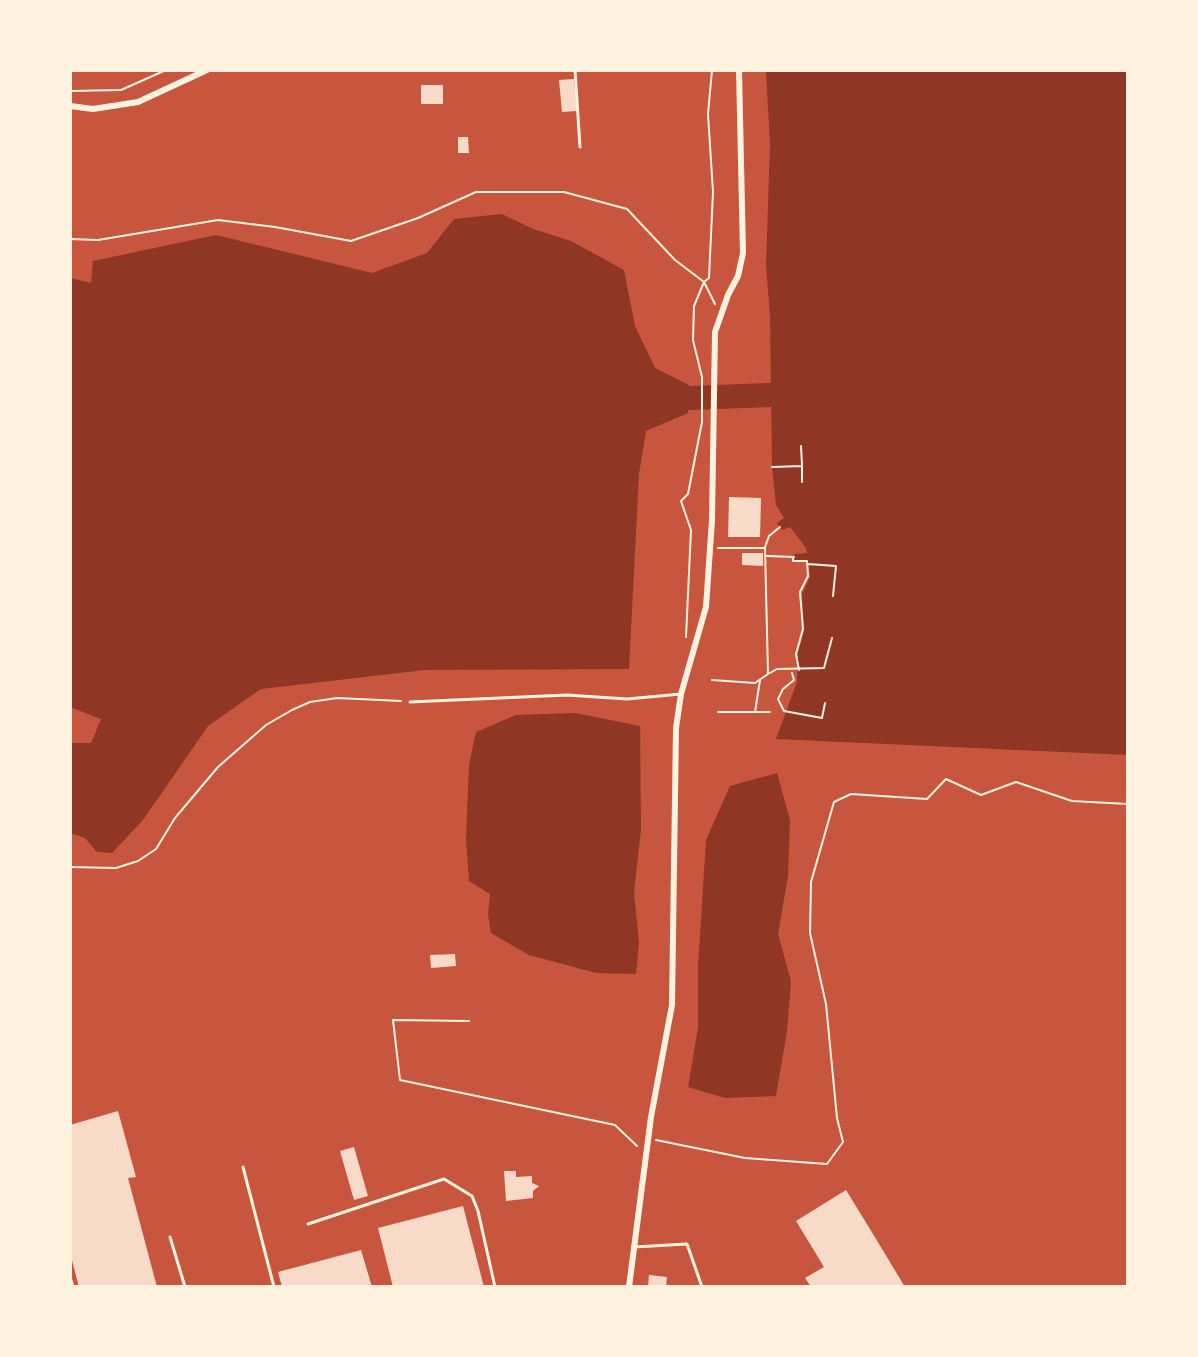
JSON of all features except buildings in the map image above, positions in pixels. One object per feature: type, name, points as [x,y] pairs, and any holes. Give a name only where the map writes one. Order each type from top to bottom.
[{"type":"street","points":[[70,106],[93,109],[138,102],[207,70]]},
{"type":"street","points":[[629,1287],[645,1152],[672,1005],[676,728],[681,694],[706,607],[715,332],[738,276],[743,253],[739,70]]},
{"type":"lane","points":[[575,70],[580,147]]},
{"type":"lane","points":[[410,702],[567,695],[627,699],[681,694]]},
{"type":"lane","points":[[243,1167],[274,1287]]},
{"type":"lane","points":[[308,1224],[444,1179],[472,1196],[495,1287]]},
{"type":"lane","points":[[170,1237],[185,1287]]},
{"type":"lane","points":[[634,1247],[687,1244],[702,1287]]},
{"type":"lane","points":[[70,1277],[73,1287]]},
{"type":"path","points":[[70,91],[121,90],[166,70]]},
{"type":"path","points":[[686,641],[691,530],[681,501],[688,494],[702,422],[702,377],[693,340],[694,306],[704,282],[709,278],[713,192],[708,114],[712,70]]},
{"type":"path","points":[[70,239],[98,240],[218,220],[351,241],[418,218],[476,192],[564,192],[627,209],[675,260],[704,282],[720,316]]},
{"type":"path","points":[[801,446],[802,482]]},
{"type":"path","points":[[772,467],[802,466]]},
{"type":"path","points":[[768,674],[765,548],[769,536],[780,527]]},
{"type":"path","points":[[709,547],[765,548]]},
{"type":"path","points":[[765,556],[794,557],[793,561],[807,561],[808,576],[800,592],[803,629],[796,654],[799,670]]},
{"type":"path","points":[[807,564],[836,566],[833,596]]},
{"type":"path","points":[[712,680],[755,683],[777,669],[824,668],[832,638]]},
{"type":"path","points":[[788,669],[794,674],[794,680],[783,689],[778,699],[784,711],[822,718],[825,703]]},
{"type":"path","points":[[755,712],[760,679]]},
{"type":"path","points":[[70,867],[116,868],[138,861],[156,849],[175,818],[218,767],[266,725],[292,710],[310,702],[337,698],[410,702]]},
{"type":"path","points":[[718,712],[770,712]]},
{"type":"path","points":[[648,1137],[745,1158],[796,1164],[827,1164],[843,1142],[837,1118],[826,1004],[810,933],[811,882],[834,802],[851,794],[927,799],[946,779],[981,795],[1016,782],[1072,801],[1128,804]]},
{"type":"path","points":[[469,1021],[393,1020],[400,1080],[615,1125],[645,1152]]},
{"type":"shaded area","points":[[766,70],[1128,70],[1128,755],[776,739],[797,682],[798,653],[804,630],[802,594],[810,577],[808,560],[795,560],[794,557],[794,554],[807,553],[806,548],[790,527],[782,530],[777,523],[784,518],[776,505],[772,467],[770,316],[766,265],[770,145]]},
{"type":"shaded area","points":[[502,214],[533,229],[571,241],[624,270],[635,326],[655,368],[689,385],[688,413],[646,431],[639,474],[629,669],[425,670],[261,689],[208,726],[143,820],[112,853],[97,852],[85,838],[70,833],[70,743],[91,743],[101,719],[70,707],[70,278],[91,283],[93,261],[216,235],[372,273],[427,253],[454,219]]},
{"type":"shaded area","points":[[576,713],[640,726],[641,830],[634,892],[639,943],[636,974],[596,973],[529,955],[491,933],[488,915],[490,894],[469,881],[466,839],[469,765],[476,732],[516,715]]},
{"type":"shaded area","points":[[777,773],[790,820],[788,876],[778,934],[791,981],[787,1031],[776,1096],[725,1098],[688,1087],[698,1028],[698,967],[706,840],[730,786]]},
{"type":"waterway","points":[[689,398],[771,395]]}]
